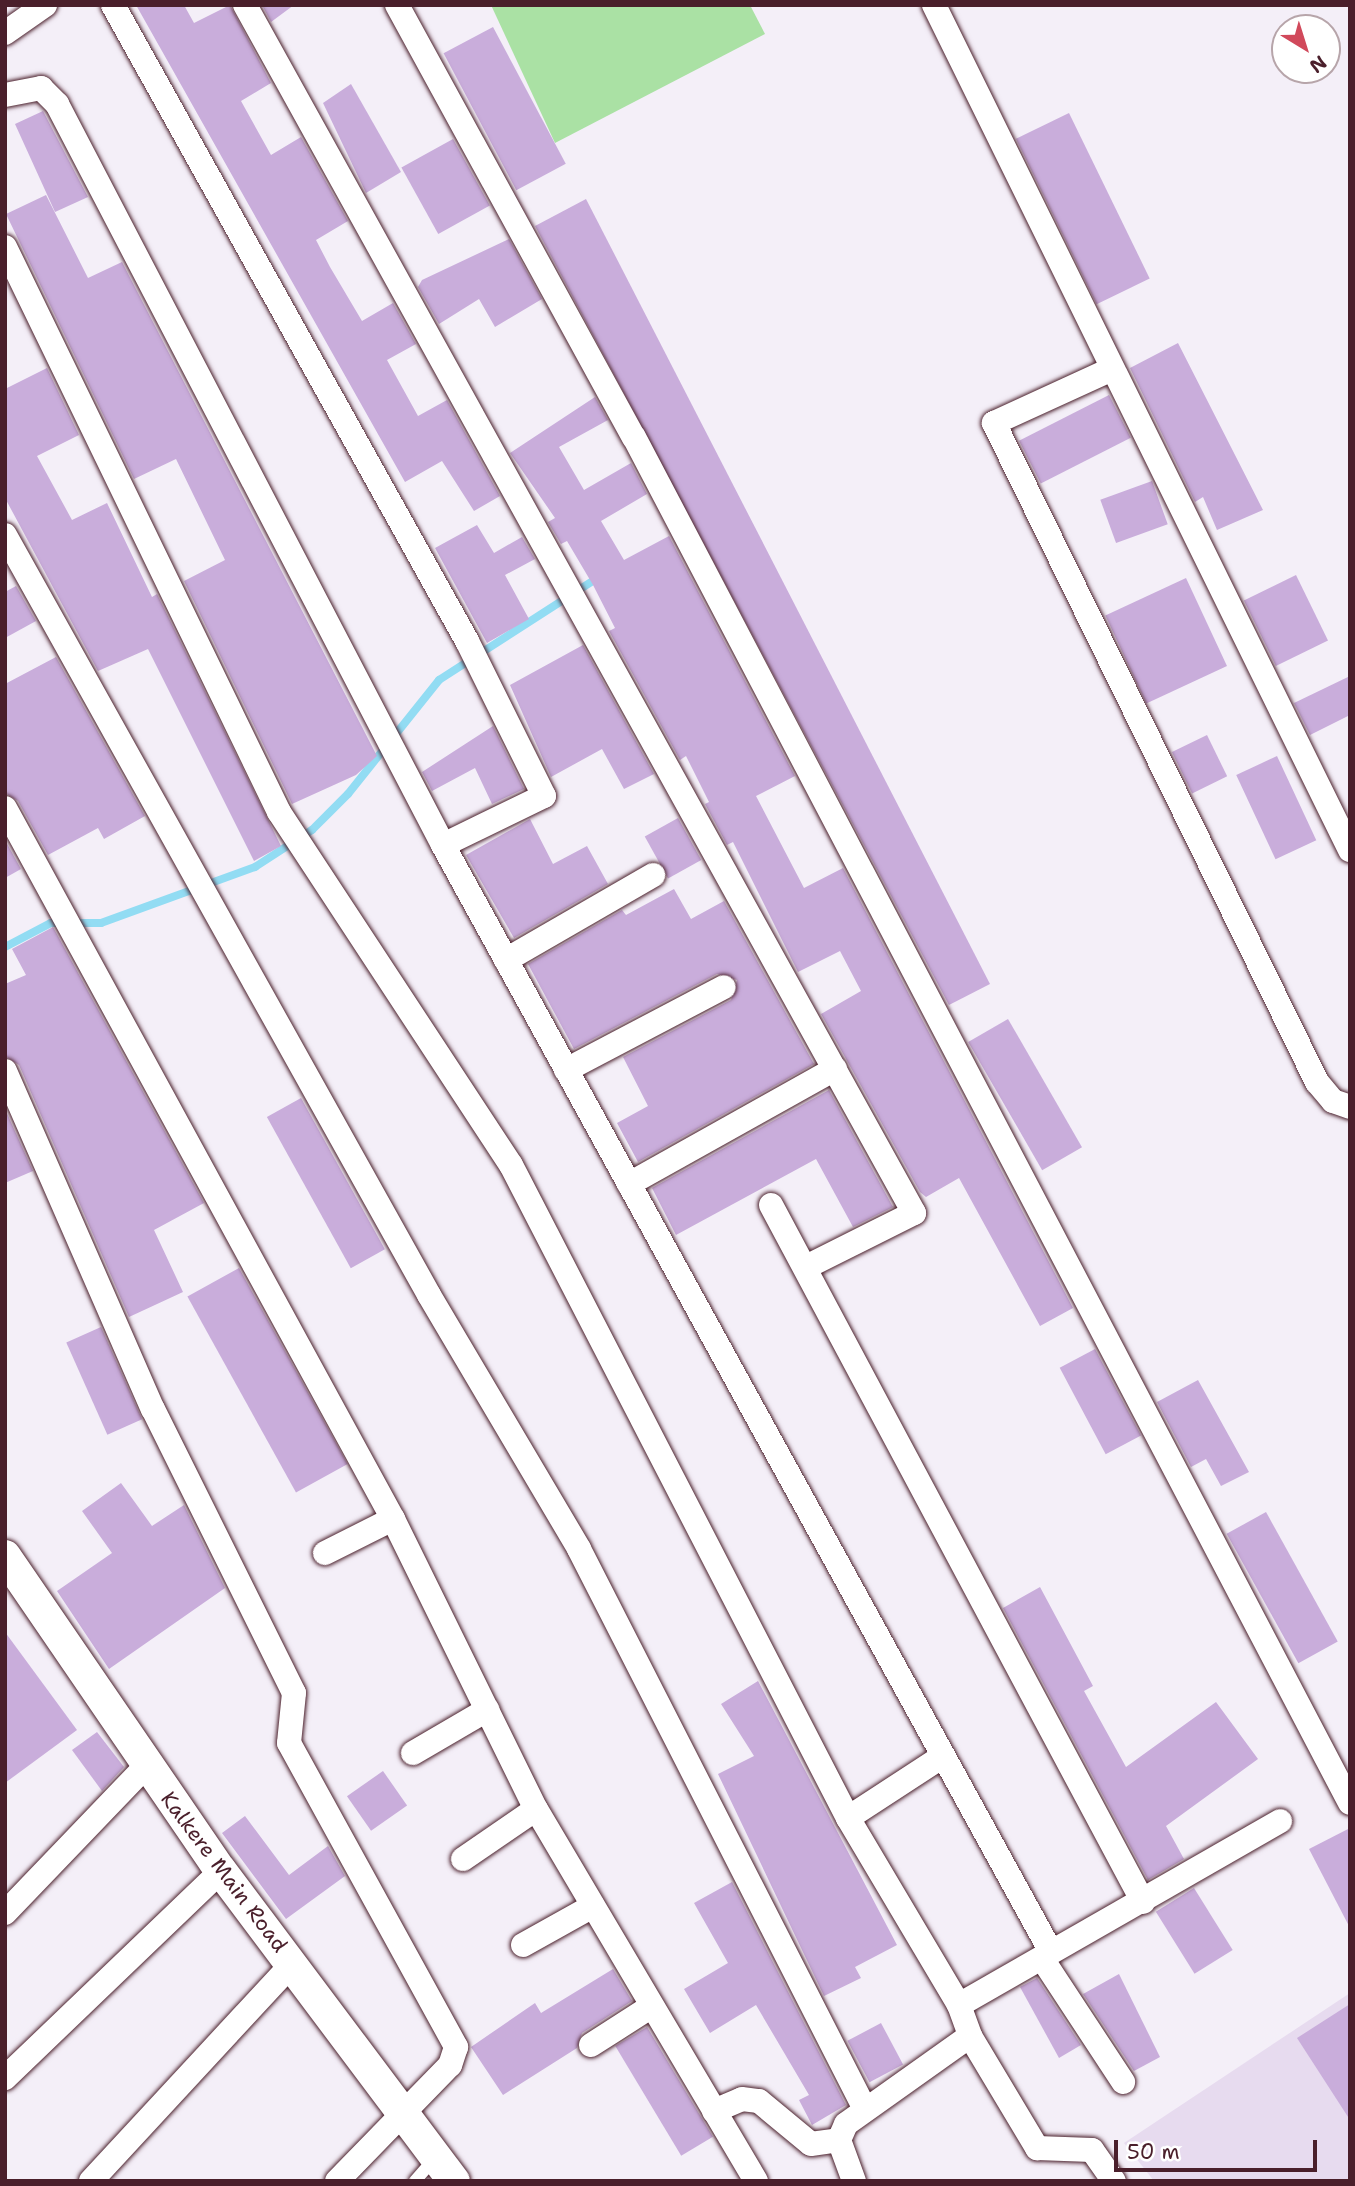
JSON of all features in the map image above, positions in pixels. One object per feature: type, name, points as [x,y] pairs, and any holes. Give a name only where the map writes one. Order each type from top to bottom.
[{"type":"street","points":[[5,33],[45,5]]},
{"type":"street","points":[[113,5],[467,641],[544,796],[443,845]]},
{"type":"street","points":[[245,5],[914,1213],[808,1266]]},
{"type":"street","points":[[397,5],[634,437],[1350,1802]]},
{"type":"street","points":[[934,5],[1350,850]]},
{"type":"street","points":[[5,95],[41,88],[57,104],[443,845],[943,1756],[1047,1955],[1123,2082]]},
{"type":"street","points":[[5,247],[279,812],[511,1165],[848,1818],[959,2005],[970,2036],[1037,2148],[1092,2150],[1114,2181]]},
{"type":"street","points":[[1112,369],[994,423],[1317,1082],[1333,1101],[1350,1107]]},
{"type":"street","points":[[5,536],[429,1295],[579,1549],[865,2109]]},
{"type":"street","points":[[5,808],[393,1519],[536,1808],[756,2181]]},
{"type":"street","points":[[506,960],[653,876]]},
{"type":"street","points":[[566,1070],[724,987]]},
{"type":"street","points":[[629,1184],[835,1069]]},
{"type":"street","points":[[5,1071],[153,1409],[294,1693],[289,1743],[456,2047],[450,2065],[402,2109],[337,2181]]},
{"type":"street","points":[[771,1205],[808,1266],[1143,1902]]},
{"type":"street","points":[[325,1553],[393,1519]]},
{"type":"street","name":"Kalkere Main Road","points":[[5,1556],[220,1871],[445,2169]]},
{"type":"street","points":[[413,1753],[487,1710]]},
{"type":"street","points":[[848,1818],[943,1756]]},
{"type":"street","points":[[5,1913],[146,1766]]},
{"type":"street","points":[[463,1860],[536,1808]]},
{"type":"street","points":[[959,2005],[1143,1902],[1280,1821]]},
{"type":"street","points":[[5,2078],[220,1871]]},
{"type":"street","points":[[523,1945],[593,1906]]},
{"type":"street","points":[[91,2181],[292,1964]]},
{"type":"street","points":[[591,2045],[652,2006]]},
{"type":"street","points":[[714,2111],[742,2099],[760,2101],[811,2144],[839,2140],[865,2109],[970,2036]]},
{"type":"street","points":[[839,2140],[854,2181]]},
{"type":"lane","points":[[415,2181],[445,2169]]},
{"type":"shaded area","points":[[1350,1993],[1350,2181],[1154,2181],[1124,2143]]},
{"type":"green space","points":[[491,5],[750,5],[765,34],[555,143]]},
{"type":"building","points":[[136,5],[184,5],[194,23],[230,5],[271,83],[241,101],[271,155],[301,137],[348,221],[316,240],[330,267],[362,321],[393,303],[416,344],[387,360],[418,416],[447,400],[500,496],[474,511],[442,461],[405,482]]},
{"type":"building","points":[[262,5],[294,5],[271,22]]},
{"type":"building","points":[[493,27],[566,164],[516,190],[444,53]]},
{"type":"building","points":[[351,84],[401,172],[366,193],[323,103]]},
{"type":"building","points":[[43,111],[88,197],[55,212],[15,124]]},
{"type":"building","points":[[1069,113],[1150,278],[1097,304],[1016,139]]},
{"type":"building","points":[[453,139],[490,205],[438,234],[401,168]]},
{"type":"building","points":[[46,195],[88,278],[122,262],[377,756],[356,775],[292,804],[184,581],[225,560],[176,459],[134,479],[6,214]]},
{"type":"building","points":[[586,199],[990,984],[949,1005],[535,226]]},
{"type":"building","points":[[509,239],[542,299],[495,327],[479,299],[439,324],[418,287],[422,280]]},
{"type":"building","points":[[1178,343],[1263,510],[1217,530],[1203,497],[1195,502],[1130,368]]},
{"type":"building","points":[[47,368],[79,435],[37,456],[72,520],[107,503],[152,597],[157,594],[281,846],[254,861],[148,649],[98,671],[5,498],[5,389]]},
{"type":"building","points":[[1109,395],[1131,438],[1041,484],[1019,441]]},
{"type":"building","points":[[595,397],[608,420],[559,447],[584,490],[631,463],[647,494],[601,521],[624,560],[669,536],[795,776],[756,796],[804,888],[843,868],[1073,1308],[1040,1326],[959,1178],[926,1197],[920,1192],[821,1014],[861,991],[840,951],[798,972],[733,842],[727,845],[705,804],[709,802],[686,756],[680,760],[609,631],[615,628],[593,585],[567,541],[561,544],[548,522],[555,518],[510,453]]},
{"type":"building","points":[[1152,481],[1168,524],[1116,543],[1100,500]]},
{"type":"building","points":[[477,525],[494,553],[522,537],[535,559],[505,575],[529,619],[487,643],[435,548]]},
{"type":"building","points":[[1296,575],[1328,641],[1276,666],[1244,600]]},
{"type":"building","points":[[1186,578],[1227,666],[1146,704],[1105,616]]},
{"type":"building","points":[[16,586],[36,621],[5,638],[5,592]]},
{"type":"building","points":[[583,645],[654,774],[624,789],[602,749],[551,777],[510,685]]},
{"type":"building","points":[[56,657],[145,816],[104,839],[98,828],[48,855],[18,801],[5,793],[5,684]]},
{"type":"building","points":[[1350,676],[1350,715],[1310,735],[1294,703]]},
{"type":"building","points":[[493,726],[524,789],[492,804],[475,768],[432,791],[422,772]]},
{"type":"building","points":[[1207,735],[1227,776],[1192,793],[1172,752]]},
{"type":"building","points":[[1277,756],[1316,840],[1276,859],[1236,775]]},
{"type":"building","points":[[678,818],[701,860],[668,878],[645,836]]},
{"type":"building","points":[[530,819],[553,864],[587,846],[608,884],[514,938],[466,855]]},
{"type":"building","points":[[5,840],[21,869],[5,878]]},
{"type":"building","points":[[674,889],[691,919],[724,901],[814,1064],[638,1162],[617,1123],[648,1106],[623,1057],[731,1000],[737,980],[717,974],[574,1049],[528,964],[622,910],[626,915]]},
{"type":"building","points":[[53,927],[204,1203],[154,1230],[183,1292],[129,1317],[19,1065],[5,1056],[5,984],[26,975],[12,949]]},
{"type":"building","points":[[1008,1019],[1082,1147],[1042,1170],[968,1042]]},
{"type":"building","points":[[829,1090],[893,1207],[853,1227],[816,1159],[676,1235],[652,1188]]},
{"type":"building","points":[[301,1098],[385,1249],[351,1268],[267,1117]]},
{"type":"building","points":[[5,1109],[33,1171],[5,1183]]},
{"type":"building","points":[[239,1268],[348,1464],[296,1493],[187,1297]]},
{"type":"building","points":[[101,1327],[142,1419],[107,1435],[66,1342]]},
{"type":"building","points":[[1095,1349],[1141,1436],[1106,1454],[1060,1368]]},
{"type":"building","points":[[1198,1380],[1249,1472],[1221,1486],[1206,1459],[1191,1467],[1157,1402]]},
{"type":"building","points":[[121,1483],[152,1526],[184,1505],[225,1588],[109,1669],[57,1591],[112,1553],[82,1511]]},
{"type":"building","points":[[1266,1512],[1338,1641],[1298,1663],[1227,1534]]},
{"type":"building","points":[[1040,1587],[1093,1686],[1084,1691],[1126,1767],[1216,1702],[1258,1759],[1166,1826],[1184,1859],[1148,1880],[1003,1608]]},
{"type":"building","points":[[5,1632],[77,1730],[5,1783]]},
{"type":"building","points":[[758,1681],[897,1945],[855,1967],[861,1978],[824,1996],[718,1774],[754,1756],[721,1704]]},
{"type":"building","points":[[97,1732],[124,1767],[102,1791],[72,1750]]},
{"type":"building","points":[[383,1771],[407,1805],[371,1831],[347,1796]]},
{"type":"building","points":[[245,1816],[289,1875],[328,1846],[345,1876],[286,1919],[222,1833]]},
{"type":"building","points":[[1350,1828],[1350,1928],[1309,1849]]},
{"type":"building","points":[[732,1882],[846,2105],[812,2125],[799,2100],[809,2095],[756,2005],[710,2033],[684,1989],[728,1963],[694,1903]]},
{"type":"building","points":[[1194,1888],[1233,1950],[1195,1974],[1156,1912]]},
{"type":"building","points":[[613,1969],[632,2001],[582,2033],[577,2048],[503,2095],[471,2047],[535,2003],[541,2013]]},
{"type":"building","points":[[1119,1974],[1160,2057],[1134,2071],[1083,1994]]},
{"type":"building","points":[[1037,1978],[1081,2045],[1059,2058],[1020,1987]]},
{"type":"building","points":[[1350,2004],[1350,2120],[1297,2038]]},
{"type":"building","points":[[881,2023],[903,2064],[870,2082],[847,2041]]},
{"type":"building","points":[[647,2027],[713,2137],[681,2156],[615,2046]]},
{"type":"waterway","points":[[5,947],[51,923],[101,923],[255,867],[312,830],[348,794],[439,680],[599,577]]}]
